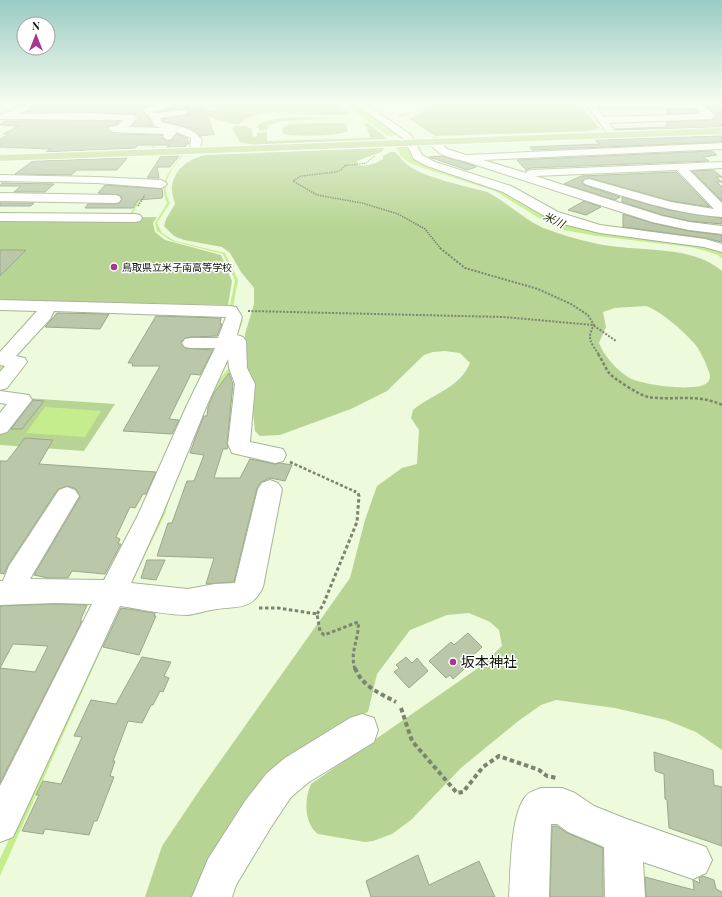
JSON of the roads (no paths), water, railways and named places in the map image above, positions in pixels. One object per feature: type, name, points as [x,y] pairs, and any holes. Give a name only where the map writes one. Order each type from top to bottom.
[{"type":"main road","points":[[0,158],[361,144]]},
{"type":"street","points":[[195,150],[196,144]]},
{"type":"street","points":[[412,144],[418,157],[431,164],[507,189],[553,215],[572,222],[618,231],[705,243],[722,248]]},
{"type":"street","points":[[435,144],[449,154],[680,225],[703,229],[722,230]]},
{"type":"street","points":[[466,158],[609,151],[720,148]]},
{"type":"street","points":[[609,151],[632,169],[655,198],[653,201]]},
{"type":"street","points":[[519,175],[722,165]]},
{"type":"street","points":[[680,167],[722,210]]},
{"type":"street","points":[[563,172],[565,174],[653,201],[691,211],[722,213]]},
{"type":"street","points":[[1,179],[155,183]]},
{"type":"street","points":[[99,218],[130,182]]},
{"type":"street","points":[[0,197],[115,199]]},
{"type":"street","points":[[618,206],[618,231]]},
{"type":"street","points":[[0,217],[132,218]]},
{"type":"street","points":[[0,305],[143,308],[231,312],[234,317],[224,351],[168,470],[150,515],[0,824]]},
{"type":"street","points":[[1,360],[44,315],[47,306]]},
{"type":"street","points":[[130,322],[133,317],[143,308]]},
{"type":"street","points":[[192,343],[237,341],[238,368],[245,384],[240,448],[275,455]]},
{"type":"street","points":[[0,384],[18,362],[1,360]]},
{"type":"street","points":[[0,397],[22,400],[0,427]]},
{"type":"street","points":[[5,593],[74,591],[111,593],[184,602],[196,602],[218,596],[238,596],[246,592],[249,587],[270,489]]},
{"type":"street","points":[[5,593],[19,574],[67,496]]},
{"type":"street","points":[[212,897],[222,874],[258,814],[279,785],[297,770],[362,730]]},
{"type":"street","points":[[528,897],[533,822],[537,810],[541,806],[562,806],[581,819],[624,837],[694,860]]},
{"type":"street","points":[[624,837],[623,851],[625,897]]},
{"type":"water","name":"米川","points":[[396,147],[406,147],[411,155],[483,181],[558,220],[687,241],[722,250],[722,259],[718,255],[690,247],[596,236],[564,230],[539,218],[495,191],[408,162],[401,156]]},
{"type":"water","points":[[182,154],[184,154],[168,177],[166,189],[170,203],[157,223],[162,233],[175,241],[225,253],[238,280],[233,307],[230,305],[235,280],[223,254],[172,241],[157,231],[155,223],[167,203],[164,195],[164,182],[170,171]]},
{"type":"water","points":[[240,320],[243,320],[237,336],[235,365],[209,399],[173,487],[165,514],[122,603],[0,876],[0,859],[209,393],[231,365]]},
{"type":"water","points":[[45,407],[101,411],[85,437],[26,433]]},
{"type":"waterway","points":[[152,148],[156,144]]},
{"type":"waterway","points":[[130,216],[149,184],[153,184]]},
{"type":"waterway","points":[[0,369],[6,362]]},
{"type":"place","name":"鳥取県立米子南高等学校","points":[[114,267]]},
{"type":"place","name":"坂本神社","points":[[453,662]]}]
